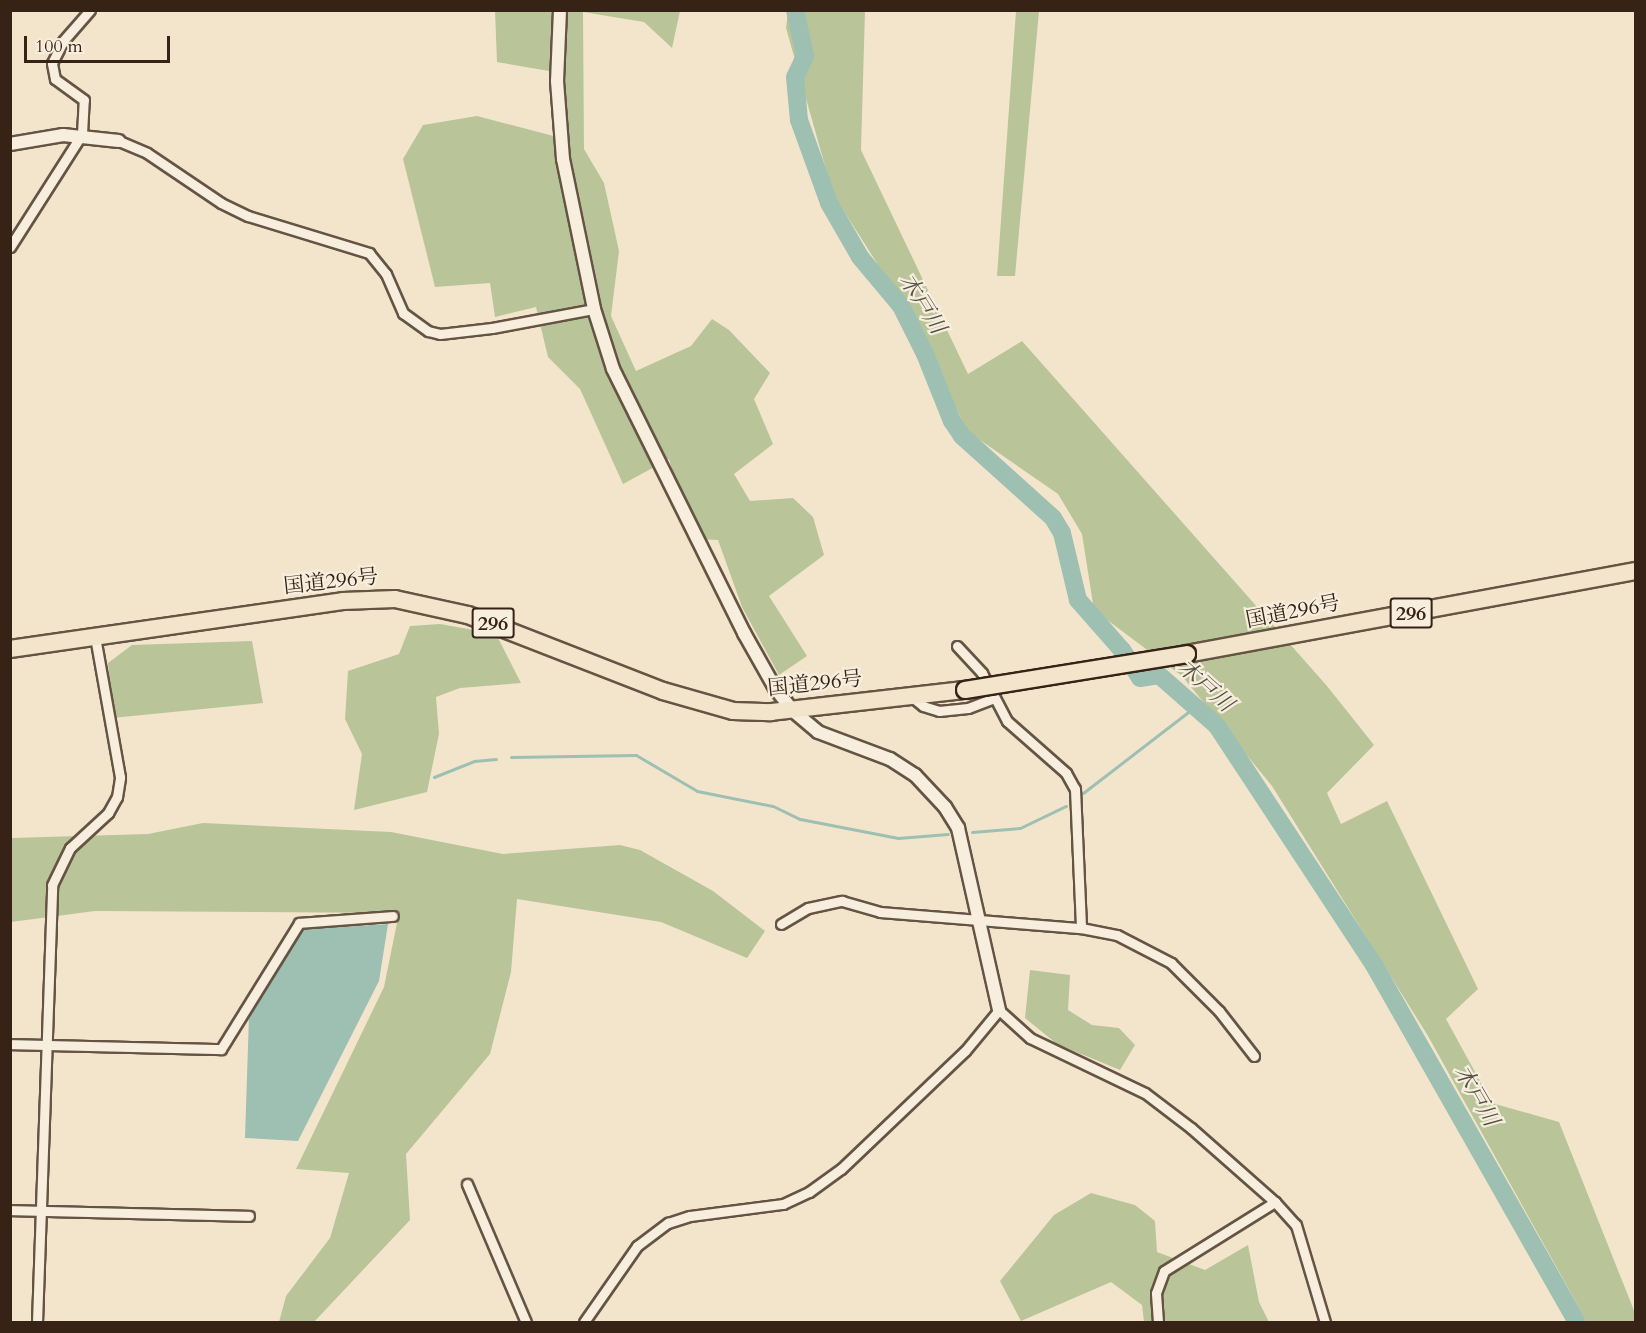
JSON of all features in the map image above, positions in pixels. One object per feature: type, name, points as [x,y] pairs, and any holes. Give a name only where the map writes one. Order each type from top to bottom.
[{"type":"highway","name":"国道296号","points":[[10,648],[343,601],[413,600],[488,622],[714,707],[755,713],[965,690],[1187,654],[1635,571]]},
{"type":"street","points":[[10,247],[82,134],[84,100],[55,79],[52,63],[63,41],[90,10]]},
{"type":"street","points":[[560,10],[557,81],[563,159],[594,309],[613,369],[744,633],[792,710],[818,732],[890,759],[931,790],[958,828],[976,920],[999,1010],[1030,1038],[1152,1098],[1275,1202],[1296,1225],[1325,1323]]},
{"type":"street","points":[[10,144],[82,134],[119,141],[147,153],[221,203],[248,216],[369,253],[386,274],[403,313],[428,331],[440,334],[492,328],[594,309]]},
{"type":"street","points":[[37,1323],[52,885],[70,848],[108,813],[117,797],[120,777],[95,636]]},
{"type":"street","points":[[957,646],[982,673],[1014,730],[1065,773],[1075,789],[1081,928]]},
{"type":"street","points":[[911,696],[923,706],[939,711],[968,708],[994,698]]},
{"type":"street","points":[[781,924],[792,921],[808,908],[842,901],[880,912],[1081,928],[1117,935],[1171,963],[1219,1011],[1254,1056]]},
{"type":"street","points":[[10,1044],[221,1050],[299,923],[393,916]]},
{"type":"street","points":[[584,1323],[637,1246],[668,1223],[690,1216],[783,1204],[803,1196],[841,1169],[965,1051],[999,1010]]},
{"type":"street","points":[[467,1184],[526,1323]]},
{"type":"street","points":[[1158,1323],[1156,1293],[1164,1271],[1275,1202]]},
{"type":"street","points":[[10,1210],[249,1216]]},
{"type":"shaded area","points":[[495,11],[680,11],[672,48],[644,22],[583,12],[584,149],[604,183],[619,251],[611,316],[636,371],[691,346],[712,319],[729,330],[770,373],[754,399],[773,444],[734,474],[750,501],[793,498],[813,517],[824,555],[769,596],[807,656],[779,675],[742,607],[718,540],[698,539],[686,518],[669,459],[623,484],[580,389],[548,357],[536,307],[495,317],[490,283],[435,287],[403,159],[423,125],[477,116],[561,138],[549,71],[497,62]]},
{"type":"shaded area","points":[[788,11],[865,11],[861,150],[968,374],[1022,341],[1327,686],[1374,745],[1327,793],[1341,824],[1387,801],[1478,989],[1446,1019],[1492,1103],[1559,1122],[1635,1313],[1635,1322],[1587,1322],[1428,1036],[1272,786],[1182,676],[1094,610],[1082,534],[1058,494],[967,431],[917,326],[833,194],[786,28]]},
{"type":"shaded area","points":[[1016,11],[1039,11],[1015,276],[997,276]]},
{"type":"shaded area","points":[[440,624],[496,634],[521,683],[460,688],[436,697],[439,734],[427,792],[354,810],[362,754],[345,719],[348,671],[399,654],[410,626]]},
{"type":"shaded area","points":[[252,641],[263,703],[112,718],[108,663],[132,645]]},
{"type":"shaded area","points":[[203,823],[391,832],[503,854],[620,845],[640,850],[713,891],[765,931],[747,958],[661,922],[517,899],[511,972],[490,1054],[406,1154],[410,1220],[314,1322],[279,1322],[286,1296],[330,1238],[349,1173],[296,1169],[384,987],[399,913],[95,911],[11,922],[11,838],[148,834]]},
{"type":"shaded area","points":[[388,924],[379,981],[298,1141],[245,1138],[249,1016],[303,929]]},
{"type":"shaded area","points":[[1030,970],[1070,975],[1068,1010],[1092,1025],[1119,1028],[1135,1045],[1120,1070],[1057,1044],[1025,1018]]},
{"type":"shaded area","points":[[1091,1193],[1135,1205],[1155,1221],[1157,1252],[1205,1270],[1248,1245],[1259,1302],[1269,1322],[1144,1322],[1142,1305],[1111,1282],[1021,1321],[1000,1281],[1054,1215]]},
{"type":"waterway","name":"木戸川","points":[[795,10],[805,56],[795,77],[799,120],[829,203],[860,257],[901,306],[925,354],[952,421],[962,436],[1053,518],[1062,533],[1078,600],[1122,650],[1140,678],[1159,675],[1217,726],[1374,965],[1577,1322]]},
{"type":"waterway","points":[[1083,793],[1196,706]]},
{"type":"waterway","points":[[511,757],[636,755],[697,791],[773,806],[800,819],[898,838],[948,834]]},
{"type":"waterway","points":[[434,777],[474,761],[496,759]]},
{"type":"waterway","points":[[972,832],[1020,828],[1066,806]]}]
